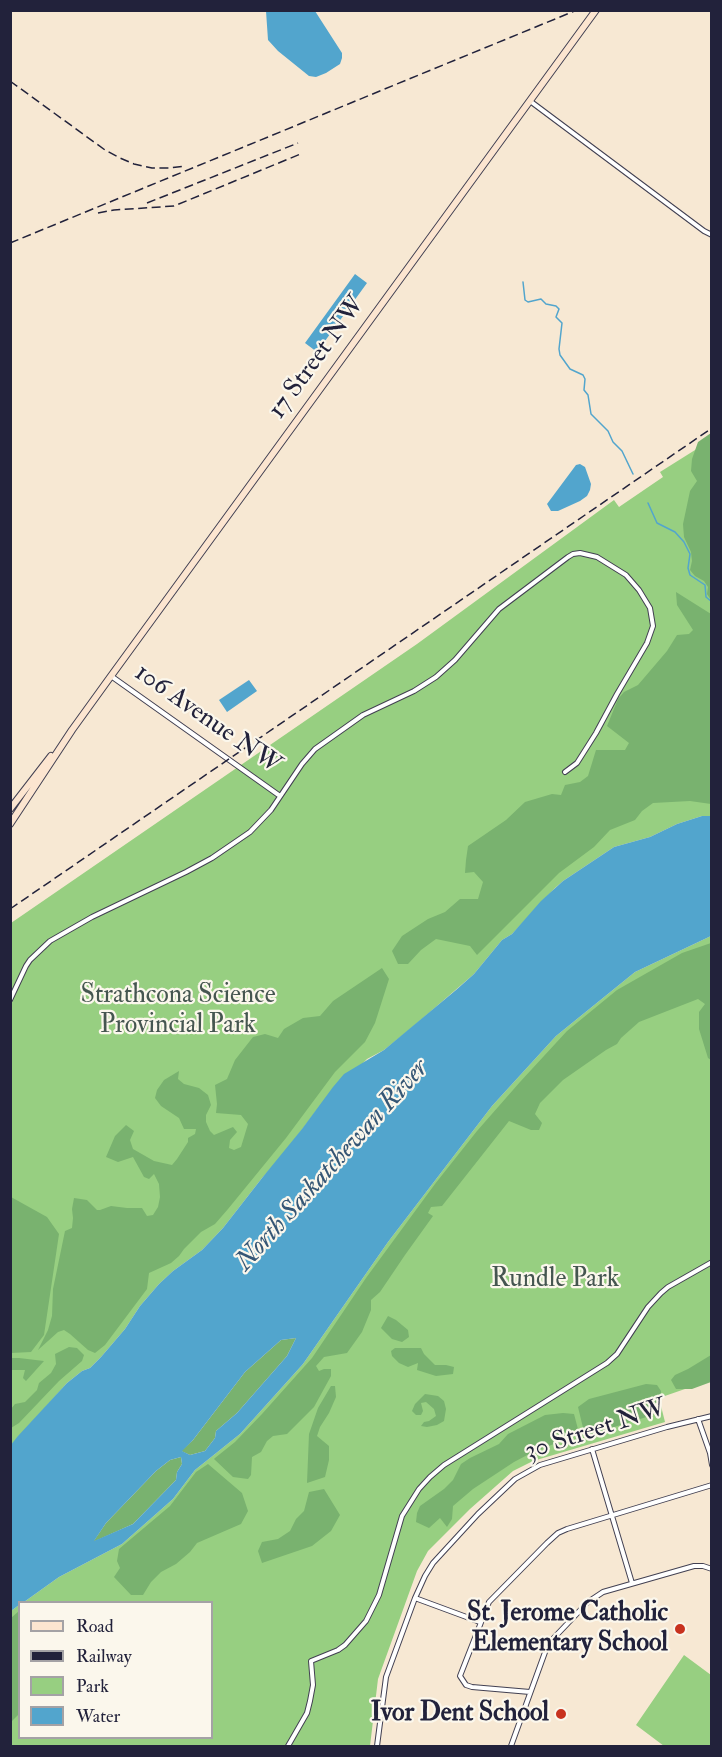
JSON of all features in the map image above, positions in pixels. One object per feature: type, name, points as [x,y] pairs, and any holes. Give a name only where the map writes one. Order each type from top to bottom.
[{"type":"main road","name":"17 Street NW","points":[[10,810],[72,730],[596,10]]},
{"type":"main road","name":"17 Street NW","points":[[10,824],[72,730]]},
{"type":"street","points":[[530,101],[711,235]]},
{"type":"street","points":[[10,1000],[30,960],[50,941],[92,917],[212,858],[250,832],[271,810],[315,749],[363,715],[414,691],[436,677],[455,660],[499,609],[568,557],[580,553],[597,558],[626,575],[650,608],[653,626],[647,643],[616,694],[596,733],[577,763],[566,772]]},
{"type":"street","name":"106 Avenue NW","points":[[111,676],[280,796]]},
{"type":"street","points":[[288,1746],[307,1713],[313,1685],[311,1661],[345,1645],[366,1621],[379,1595],[402,1516],[418,1489],[444,1465],[608,1363],[617,1354],[648,1307],[661,1293],[711,1262]]},
{"type":"street","name":"30 Street NW","points":[[377,1746],[386,1677],[415,1598],[433,1563],[478,1514],[508,1485],[533,1468],[711,1416]]},
{"type":"street","points":[[698,1419],[710,1453],[711,1465]]},
{"type":"street","points":[[592,1449],[632,1583]]},
{"type":"street","points":[[530,1692],[472,1687],[466,1685],[460,1676],[489,1602],[558,1533],[711,1485]]},
{"type":"street","points":[[511,1746],[548,1644],[595,1596],[694,1566],[709,1568]]},
{"type":"street","points":[[415,1598],[480,1622]]},
{"type":"green space","points":[[711,433],[711,600],[704,581],[690,570],[691,552],[684,537],[683,524],[690,491],[697,481],[691,471],[692,459],[698,442]]},
{"type":"green space","name":"Strathcona Science Provincial Park","points":[[711,440],[711,816],[702,816],[677,824],[650,837],[614,847],[555,888],[512,934],[502,940],[474,974],[384,1050],[367,1059],[316,1111],[223,1228],[202,1250],[159,1284],[101,1357],[90,1368],[82,1371],[67,1383],[11,1446],[11,923],[417,644],[614,500],[619,507],[663,477],[660,472]]},
{"type":"green space","points":[[676,592],[711,614],[711,804],[690,801],[653,803],[635,820],[610,830],[594,847],[559,873],[477,955],[470,946],[436,939],[408,964],[398,964],[392,951],[402,936],[428,919],[445,912],[460,899],[478,899],[483,882],[474,872],[465,873],[468,846],[506,820],[525,802],[552,794],[561,795],[565,785],[580,782],[588,776],[596,750],[625,750],[629,743],[607,726],[618,699],[624,692],[638,685],[667,651],[677,635],[689,634],[693,630],[677,605]]},
{"type":"green space","name":"Rundle Park","points":[[711,936],[711,1380],[659,1398],[665,1422],[533,1461],[513,1471],[428,1551],[417,1571],[378,1679],[370,1746],[11,1746],[11,1611],[18,1606],[18,1739],[213,1739],[213,1601],[25,1601],[59,1577],[122,1544],[173,1499],[195,1470],[240,1434],[303,1364],[388,1242],[492,1106],[556,1036],[635,972]]},
{"type":"green space","points":[[711,943],[711,1060],[708,1058],[699,1029],[699,1012],[705,1004],[698,999],[639,1022],[617,1044],[563,1080],[540,1103],[535,1114],[542,1123],[539,1130],[531,1130],[509,1121],[442,1206],[431,1207],[428,1213],[433,1216],[380,1292],[371,1300],[371,1310],[362,1332],[347,1353],[324,1357],[316,1366],[319,1371],[331,1369],[331,1376],[314,1407],[287,1434],[273,1436],[261,1452],[252,1457],[251,1475],[248,1479],[233,1477],[214,1459],[235,1442],[312,1358],[366,1278],[435,1184],[520,1082],[567,1031],[617,990],[682,953]]},
{"type":"green space","points":[[382,968],[389,979],[375,1023],[365,1042],[335,1072],[286,1138],[215,1224],[201,1232],[171,1263],[149,1273],[147,1289],[105,1345],[95,1353],[64,1330],[58,1332],[38,1350],[52,1316],[53,1289],[65,1231],[72,1228],[74,1198],[87,1200],[97,1210],[111,1206],[142,1208],[147,1216],[153,1215],[158,1207],[159,1184],[154,1174],[149,1179],[144,1177],[133,1157],[118,1162],[106,1157],[115,1136],[126,1125],[134,1131],[130,1140],[133,1149],[154,1161],[172,1165],[188,1142],[188,1138],[195,1134],[196,1129],[184,1129],[179,1118],[161,1106],[155,1098],[164,1080],[179,1071],[178,1079],[184,1084],[199,1088],[208,1095],[211,1105],[206,1115],[206,1122],[210,1131],[214,1135],[233,1127],[237,1132],[230,1140],[229,1148],[234,1150],[241,1147],[248,1124],[241,1115],[216,1113],[215,1085],[227,1079],[235,1060],[253,1037],[265,1034],[278,1038],[284,1029],[303,1018],[320,1016],[333,1001]]},
{"type":"green space","points":[[11,1197],[47,1217],[59,1234],[44,1335],[31,1352],[11,1353]]},
{"type":"green space","points":[[388,1316],[408,1330],[409,1337],[402,1342],[392,1339],[381,1328]]},
{"type":"green space","points":[[296,1338],[287,1356],[237,1413],[216,1431],[215,1438],[205,1451],[190,1455],[181,1451],[193,1440],[245,1372],[281,1340]]},
{"type":"green space","points":[[69,1347],[77,1348],[84,1355],[82,1361],[59,1381],[19,1423],[11,1428],[11,1409],[15,1404],[25,1402],[37,1390],[39,1383],[51,1373],[56,1364],[55,1354]]},
{"type":"green space","points":[[395,1348],[421,1348],[435,1365],[454,1367],[453,1374],[436,1376],[417,1370],[418,1363],[408,1367],[399,1363],[392,1356],[391,1351]]},
{"type":"green space","points":[[711,1355],[711,1382],[692,1389],[676,1389],[671,1380],[675,1375]]},
{"type":"green space","points":[[11,1358],[44,1361],[26,1381],[23,1378],[25,1370],[11,1370]]},
{"type":"green space","points":[[646,1384],[657,1385],[661,1391],[661,1401],[653,1415],[585,1436],[578,1407],[589,1399]]},
{"type":"green space","points":[[331,1386],[335,1386],[336,1397],[317,1436],[329,1446],[325,1477],[307,1483],[309,1434],[318,1408]]},
{"type":"green space","points":[[425,1394],[438,1396],[444,1401],[446,1409],[444,1421],[437,1425],[421,1426],[436,1416],[434,1409],[426,1402],[421,1403],[423,1411],[421,1415],[416,1415],[412,1411],[415,1404]]},
{"type":"green space","points":[[574,1414],[579,1433],[514,1462],[473,1489],[453,1506],[452,1519],[447,1527],[440,1518],[429,1528],[416,1522],[420,1506],[453,1480],[461,1464],[499,1444],[508,1434],[545,1415]]},
{"type":"green space","points":[[181,1457],[182,1464],[177,1472],[176,1480],[133,1524],[93,1542],[106,1523],[156,1471],[170,1460]]},
{"type":"green space","points":[[208,1464],[242,1493],[248,1511],[241,1524],[197,1543],[176,1564],[161,1572],[143,1595],[131,1595],[114,1577],[120,1568],[117,1561],[119,1549],[170,1506],[196,1472]]},
{"type":"green space","points":[[324,1489],[340,1515],[331,1531],[312,1546],[262,1563],[258,1551],[262,1542],[278,1539],[290,1531],[296,1519],[304,1511],[309,1492]]},
{"type":"green space","points":[[18,1612],[18,1715],[11,1722],[11,1618]]},
{"type":"green space","points":[[684,1655],[711,1675],[711,1746],[664,1746],[636,1725]]},
{"type":"water","points":[[266,11],[315,11],[342,53],[340,64],[316,77],[309,76],[268,40]]},
{"type":"water","points":[[355,274],[367,283],[317,352],[305,343]]},
{"type":"water","points":[[580,464],[585,467],[591,484],[587,496],[558,511],[551,511],[547,504],[576,465]]},
{"type":"water","points":[[249,680],[257,691],[227,712],[219,700]]},
{"type":"water","name":"North Saskatchewan River","points":[[702,816],[711,816],[711,936],[635,972],[556,1036],[492,1106],[388,1242],[303,1364],[240,1434],[195,1470],[173,1499],[122,1544],[59,1577],[25,1601],[18,1601],[18,1606],[11,1611],[10,1446],[18,1436],[67,1383],[82,1371],[90,1368],[101,1357],[159,1284],[202,1250],[223,1228],[344,1074],[384,1050],[456,990],[474,974],[502,940],[512,934],[541,901],[563,881],[614,847],[650,837],[677,824]],"holes":[[[296,1338],[287,1356],[237,1413],[216,1431],[215,1438],[205,1451],[190,1455],[182,1451],[245,1372],[281,1340]],[[181,1457],[182,1464],[177,1472],[176,1480],[133,1524],[94,1541],[106,1523],[156,1471],[170,1460]]]},
{"type":"waterway","points":[[523,282],[525,300],[528,302],[541,299],[546,304],[559,309],[556,317],[562,323],[560,355],[570,369],[583,375],[584,390],[588,395],[591,414],[608,431],[613,442],[622,451],[633,474]]},
{"type":"waterway","points":[[648,503],[657,523],[675,532],[684,542],[690,554],[688,568],[690,575],[705,585],[706,597],[712,602]]},
{"type":"railway","points":[[10,243],[577,10]]},
{"type":"railway","points":[[10,81],[105,150],[120,158],[152,168],[185,166]]},
{"type":"railway","points":[[147,203],[298,143]]},
{"type":"railway","points":[[98,213],[174,206],[303,153]]},
{"type":"railway","points":[[10,909],[712,428]]},
{"type":"place","name":"St. Jerome Catholic Elementary School","points":[[680,1629]]},
{"type":"place","name":"Ivor Dent School","points":[[561,1714]]}]
